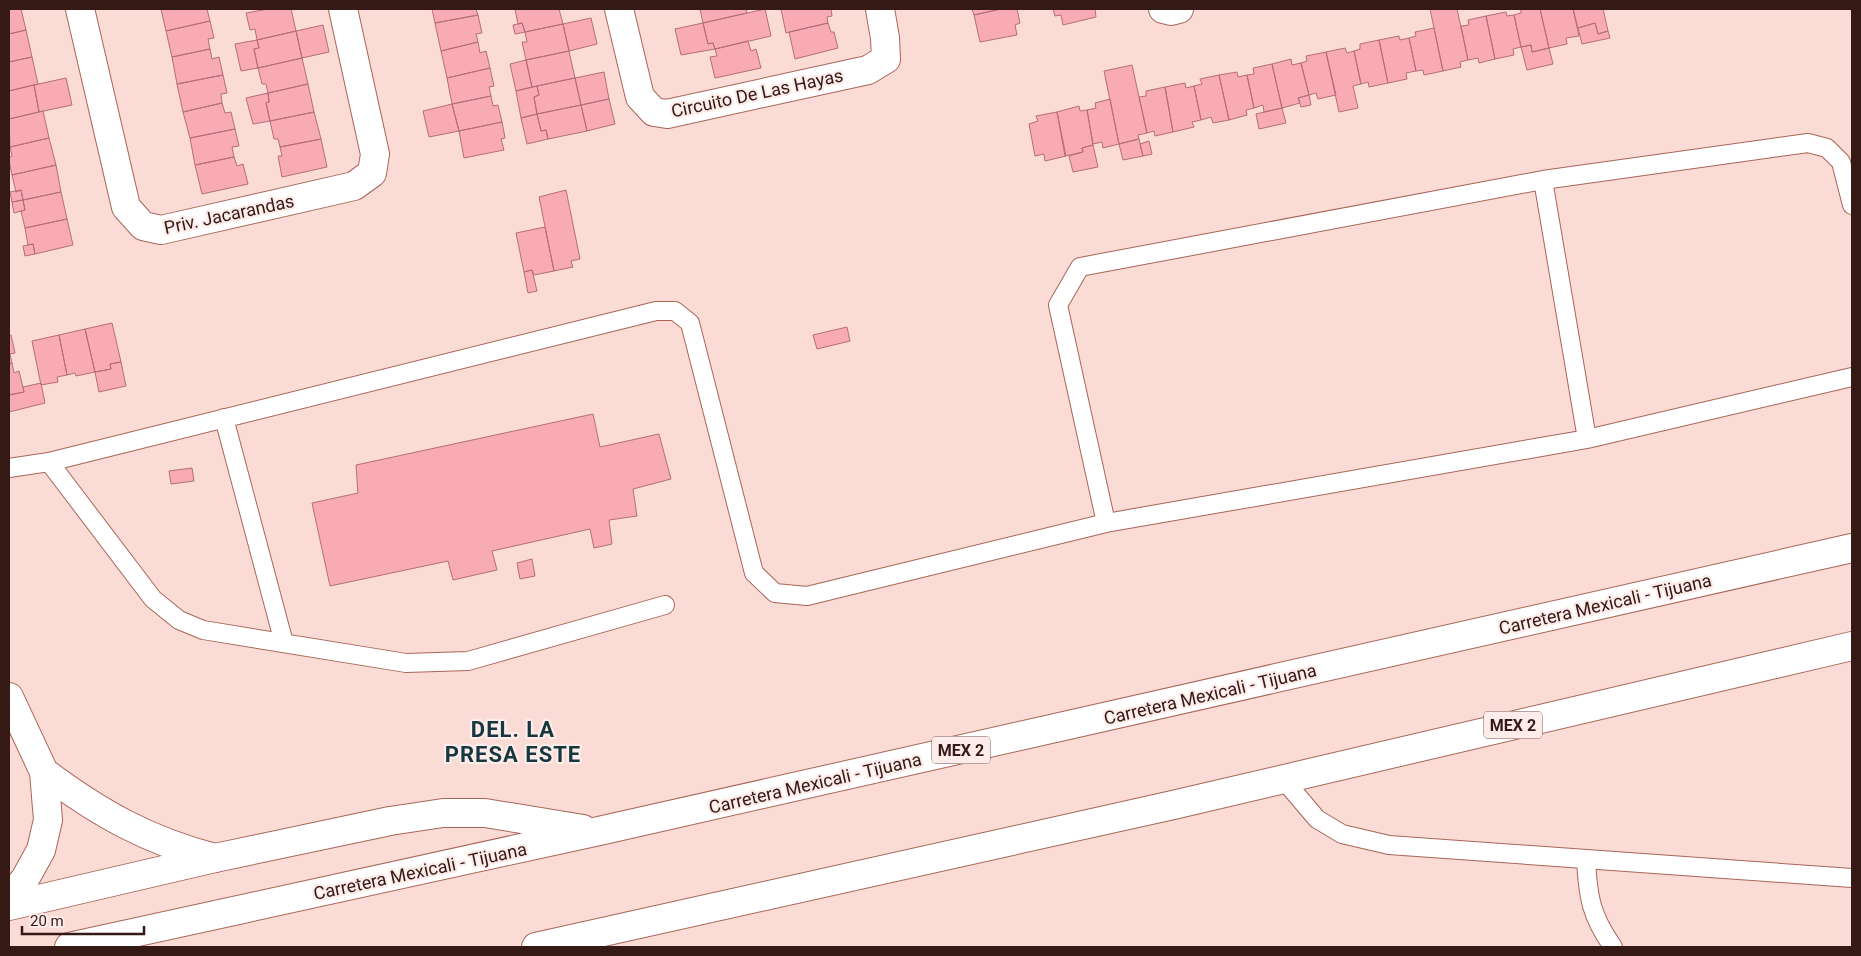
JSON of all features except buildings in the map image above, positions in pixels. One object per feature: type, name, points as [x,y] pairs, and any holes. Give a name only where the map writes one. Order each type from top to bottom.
[{"type":"main road","name":"Priv. Jacarandas","points":[[80,9],[126,206],[143,226],[161,230],[354,186],[372,173],[375,154],[343,9]]},
{"type":"main road","name":"Circuito De Las Hayas","points":[[619,9],[640,97],[654,112],[667,114],[868,70],[886,59],[885,38],[880,9]]},
{"type":"main road","points":[[1163,9],[1179,9]]},
{"type":"main road","name":"Carretera Mexicali - Tijuana","points":[[69,947],[599,831],[1852,548]]},
{"type":"main road","name":"MEX 2","points":[[536,947],[1283,779],[1852,646]]},
{"type":"main road","points":[[9,698],[44,772],[48,820],[41,850],[25,879],[9,898]]},
{"type":"main road","points":[[44,772],[109,817],[149,837],[179,849],[215,858]]},
{"type":"main road","points":[[9,906],[215,858],[390,821],[443,813],[484,813],[599,831]]},
{"type":"lane","points":[[1106,523],[1058,305],[1080,267],[1543,180],[1808,144],[1827,148],[1841,162],[1852,205]]},
{"type":"lane","points":[[1543,180],[1588,438]]},
{"type":"lane","points":[[9,468],[49,462],[656,311],[675,311],[690,322],[754,574],[775,593],[806,596],[1106,523],[1588,438],[1852,377]]},
{"type":"lane","points":[[224,418],[284,643]]},
{"type":"lane","points":[[49,462],[153,599],[179,620],[203,630],[406,663],[468,661],[664,605]]},
{"type":"lane","points":[[1283,779],[1317,819],[1342,834],[1389,846],[1852,878]]},
{"type":"lane","points":[[1586,860],[1588,896],[1602,932],[1613,947]]},
{"type":"district","name":"DEL. LA PRESA ESTE","points":[[513,742]]}]
